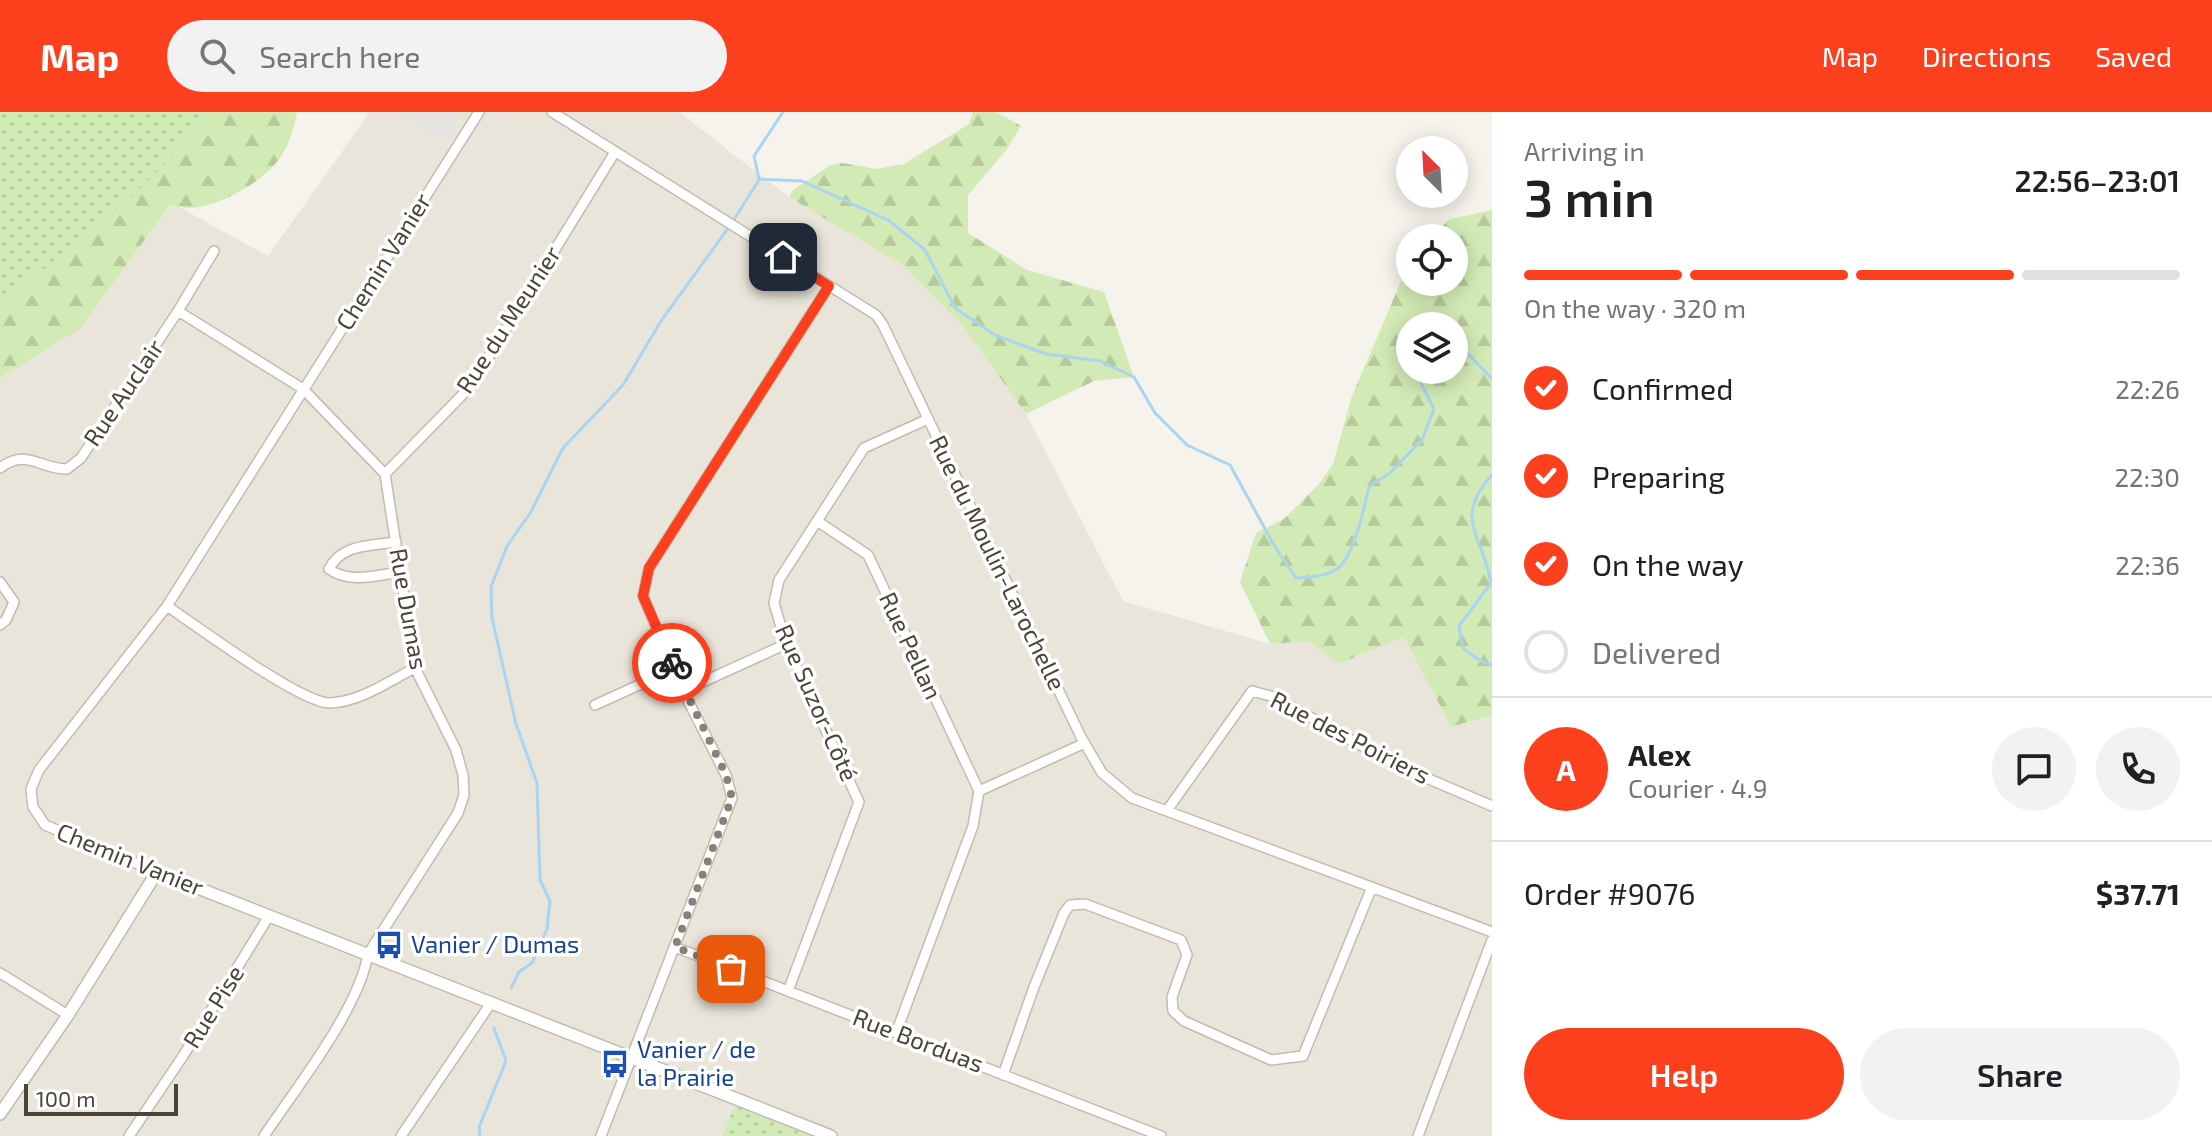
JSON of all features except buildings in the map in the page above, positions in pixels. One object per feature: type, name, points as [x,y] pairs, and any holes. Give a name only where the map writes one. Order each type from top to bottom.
[{"type":"street","name":"Chemin Vanier","points":[[479,112],[167,606],[39,770],[31,789],[33,807],[45,825],[157,872],[831,1136]]},
{"type":"street","name":"Rue du Moulin-Larochelle","points":[[552,112],[876,315],[1102,773],[1132,798],[1492,932]]},
{"type":"street","name":"Rue du Meunier","points":[[385,474],[471,386],[615,152]]},
{"type":"street","name":"Rue Auclair","points":[[0,468],[9,461],[27,458],[53,469],[67,469],[81,458],[214,251]]},
{"type":"street","points":[[601,1136],[732,798],[726,775],[683,691],[643,596],[649,568],[829,286]]},
{"type":"street","points":[[178,311],[303,389],[385,474]]},
{"type":"street","name":"Rue Suzor-Côté","points":[[788,991],[859,802],[786,644],[774,603],[779,580],[864,448],[928,419]]},
{"type":"street","name":"Rue Dumas","points":[[264,1136],[338,1024],[364,975],[368,954],[458,813],[464,795],[463,775],[456,750],[415,668],[385,474]]},
{"type":"street","name":"Rue Pellan","points":[[817,521],[868,555],[979,791]]},
{"type":"street","points":[[396,542],[347,549],[334,558],[329,569],[336,574],[357,578],[400,572]]},
{"type":"street","points":[[0,582],[14,602],[6,620],[0,625]]},
{"type":"street","points":[[167,606],[240,657],[304,694],[326,703],[350,700],[415,668]]},
{"type":"street","points":[[683,691],[786,644]]},
{"type":"street","points":[[595,705],[674,669]]},
{"type":"street","name":"Rue des Poiriers","points":[[1168,809],[1252,691],[1274,697],[1394,764],[1492,806]]},
{"type":"street","points":[[896,1033],[973,826],[979,791],[1085,743]]},
{"type":"street","points":[[0,1114],[68,1015],[157,872]]},
{"type":"street","points":[[1003,1075],[1034,987],[1070,905],[1085,904],[1181,940],[1187,955],[1172,997],[1173,1011],[1184,1021],[1271,1060],[1303,1056],[1372,887]]},
{"type":"street","name":"Rue Pise","points":[[129,1136],[183,1056],[269,916]]},
{"type":"street","points":[[1418,1136],[1492,940]]},
{"type":"street","name":"Rue Borduas","points":[[675,947],[1161,1136]]},
{"type":"street","points":[[0,973],[68,1015]]},
{"type":"street","points":[[401,1136],[491,1003]]},
{"type":"shaded area","points":[[370,112],[400,112],[444,140],[463,112],[679,112],[789,197],[904,266],[965,329],[1026,414],[1123,601],[1270,644],[1308,641],[1338,664],[1404,637],[1451,727],[1492,715],[1492,1136],[831,1136],[738,1099],[722,1136],[0,1136],[0,378],[80,329],[172,203],[268,256]]},
{"type":"shaded area","points":[[400,112],[463,112],[444,141]]},
{"type":"green space","points":[[0,112],[210,112],[112,214],[57,259],[0,297]]},
{"type":"green space","points":[[27,112],[297,112],[287,145],[267,172],[242,190],[212,204],[183,207],[171,204],[80,329],[0,378],[0,138]]},
{"type":"green space","points":[[973,112],[996,112],[1021,126],[1007,149],[968,195],[968,233],[1027,270],[1104,292],[1134,377],[1094,381],[1026,414],[965,329],[904,266],[789,197],[792,191],[830,165],[842,163],[877,169],[904,164],[969,124]]},
{"type":"green space","points":[[1492,210],[1492,715],[1451,727],[1404,637],[1338,664],[1308,641],[1270,644],[1240,582],[1256,533],[1284,519],[1319,484],[1333,464],[1352,396],[1396,293],[1396,296],[1468,296],[1468,224],[1444,224],[1450,219]]},
{"type":"green space","points":[[738,1099],[831,1136],[722,1136]]},
{"type":"waterway","points":[[783,112],[754,156],[759,179],[802,181],[888,220],[925,250],[955,308],[995,335],[1046,354],[1100,361],[1134,377],[1155,413],[1187,445],[1230,465],[1275,547],[1296,578],[1323,575],[1338,568],[1344,561],[1354,541],[1369,487],[1391,472],[1422,440],[1434,409],[1422,384]]},
{"type":"waterway","points":[[733,221],[759,180]]},
{"type":"waterway","points":[[511,988],[519,972],[532,963],[547,929],[550,901],[540,880],[537,783],[516,724],[492,618],[491,587],[507,546],[531,512],[563,448],[623,385],[661,321],[729,227]]},
{"type":"waterway","points":[[1468,354],[1492,379]]},
{"type":"waterway","points":[[1492,475],[1480,490],[1472,516],[1491,583],[1459,626],[1463,648],[1492,665]]},
{"type":"waterway","points":[[480,1136],[479,1127],[506,1061],[494,1028]]},
{"type":"way so far","points":[[672,663],[726,775],[732,798],[675,947],[731,969]]},
{"type":"place","name":"Vanier / Dumas","points":[[389,945]]},
{"type":"place","name":"Vanier / de la Prairie","points":[[615,1064]]},
{"type":"route","points":[[672,663],[643,596],[649,568],[829,286],[783,257]]}]
